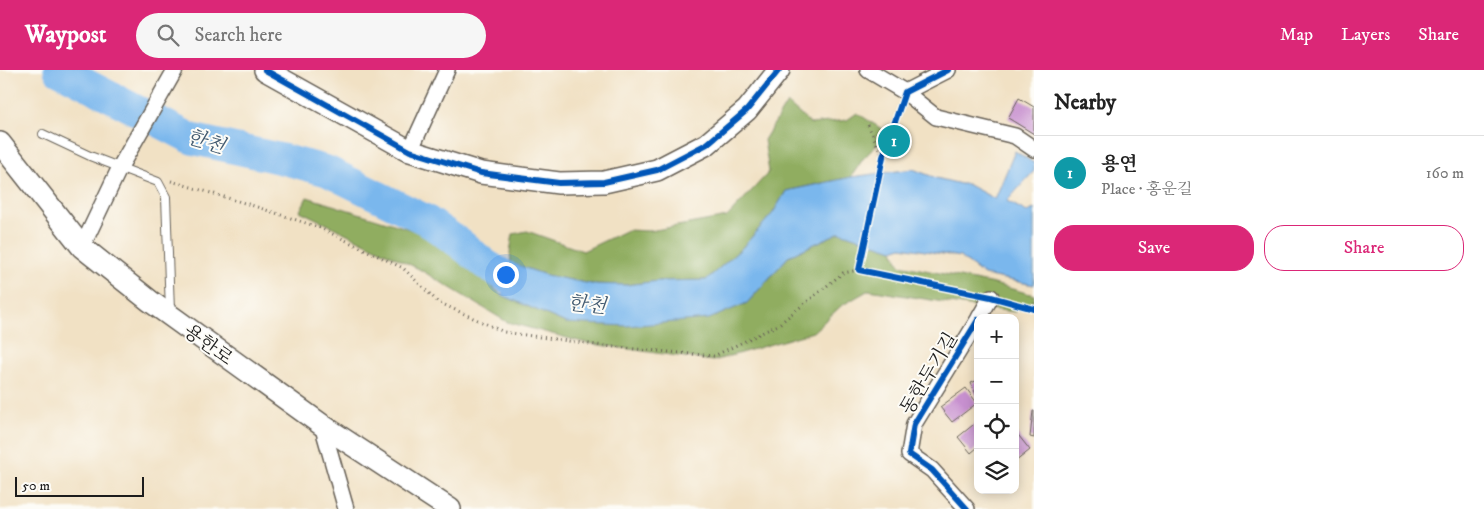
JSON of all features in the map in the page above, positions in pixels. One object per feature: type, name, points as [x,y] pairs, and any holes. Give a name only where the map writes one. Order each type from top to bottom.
[{"type":"main road","points":[[265,70],[410,151],[481,173],[559,182],[604,182],[657,170],[707,144],[747,110],[779,70]]},
{"type":"main road","name":"용한로","points":[[0,143],[82,247],[170,316],[322,425],[450,509]]},
{"type":"street","points":[[410,151],[447,70]]},
{"type":"street","points":[[868,70],[905,92],[936,117],[1015,136],[1034,148]]},
{"type":"street","points":[[905,92],[948,70]]},
{"type":"street","points":[[82,247],[120,167],[172,75]]},
{"type":"street","name":"동한두기길","points":[[981,314],[991,297]]},
{"type":"street","name":"동한두기길","points":[[966,509],[932,470],[909,454],[914,424],[974,326]]},
{"type":"street","points":[[322,425],[346,509]]},
{"type":"lane","points":[[43,134],[90,156],[158,182],[166,197],[170,316]]},
{"type":"path","points":[[868,125],[883,157]]},
{"type":"path","points":[[158,182],[173,181],[318,227],[403,268],[438,302],[504,332],[604,346],[714,356],[778,325],[843,273],[859,270]]},
{"type":"green space","points":[[787,103],[811,124],[847,120],[857,113],[888,133],[863,159],[851,177],[786,191],[773,213],[742,248],[706,280],[659,281],[626,285],[591,284],[546,275],[511,263],[510,252],[513,234],[527,231],[583,251],[627,230],[650,231],[727,217],[769,172],[764,140]]},
{"type":"green space","points":[[307,197],[432,236],[502,295],[566,323],[747,303],[789,256],[840,232],[893,250],[900,265],[994,284],[1034,295],[1034,300],[1015,312],[869,290],[841,306],[813,332],[713,361],[586,343],[507,322],[419,269],[300,211]]},
{"type":"water","points":[[1015,151],[1034,163],[1034,171],[1007,201],[1027,212],[1034,209],[1034,285],[984,275],[960,257],[902,247],[893,250],[840,232],[789,256],[747,303],[709,319],[627,326],[566,323],[502,295],[510,279],[511,263],[546,275],[591,284],[626,285],[658,281],[706,280],[742,248],[773,213],[786,191],[851,177],[913,169],[936,178],[967,184],[995,199]]},
{"type":"building","points":[[1019,98],[1034,107],[1034,134],[1008,118]]},
{"type":"building","points":[[966,388],[974,399],[974,405],[952,422],[940,407]]},
{"type":"building","points":[[1034,411],[1034,438],[1030,437]]},
{"type":"building","points":[[974,424],[974,450],[971,453],[958,437]]},
{"type":"building","points":[[1019,436],[1030,450],[1019,459]]},
{"type":"waterway","name":"한천","points":[[59,70],[192,139],[327,171],[426,220],[485,264],[510,279],[548,296]]},
{"type":"cycle path","points":[[265,70],[410,151],[481,173],[559,183],[604,182],[657,170],[707,144],[747,110],[779,70]]},
{"type":"cycle path","points":[[948,70],[905,92],[883,157],[859,270],[991,297],[1034,309]]},
{"type":"cycle path","points":[[967,509],[932,470],[909,454],[914,424],[974,326]]},
{"type":"place","name":"용연","points":[[894,141]]}]
